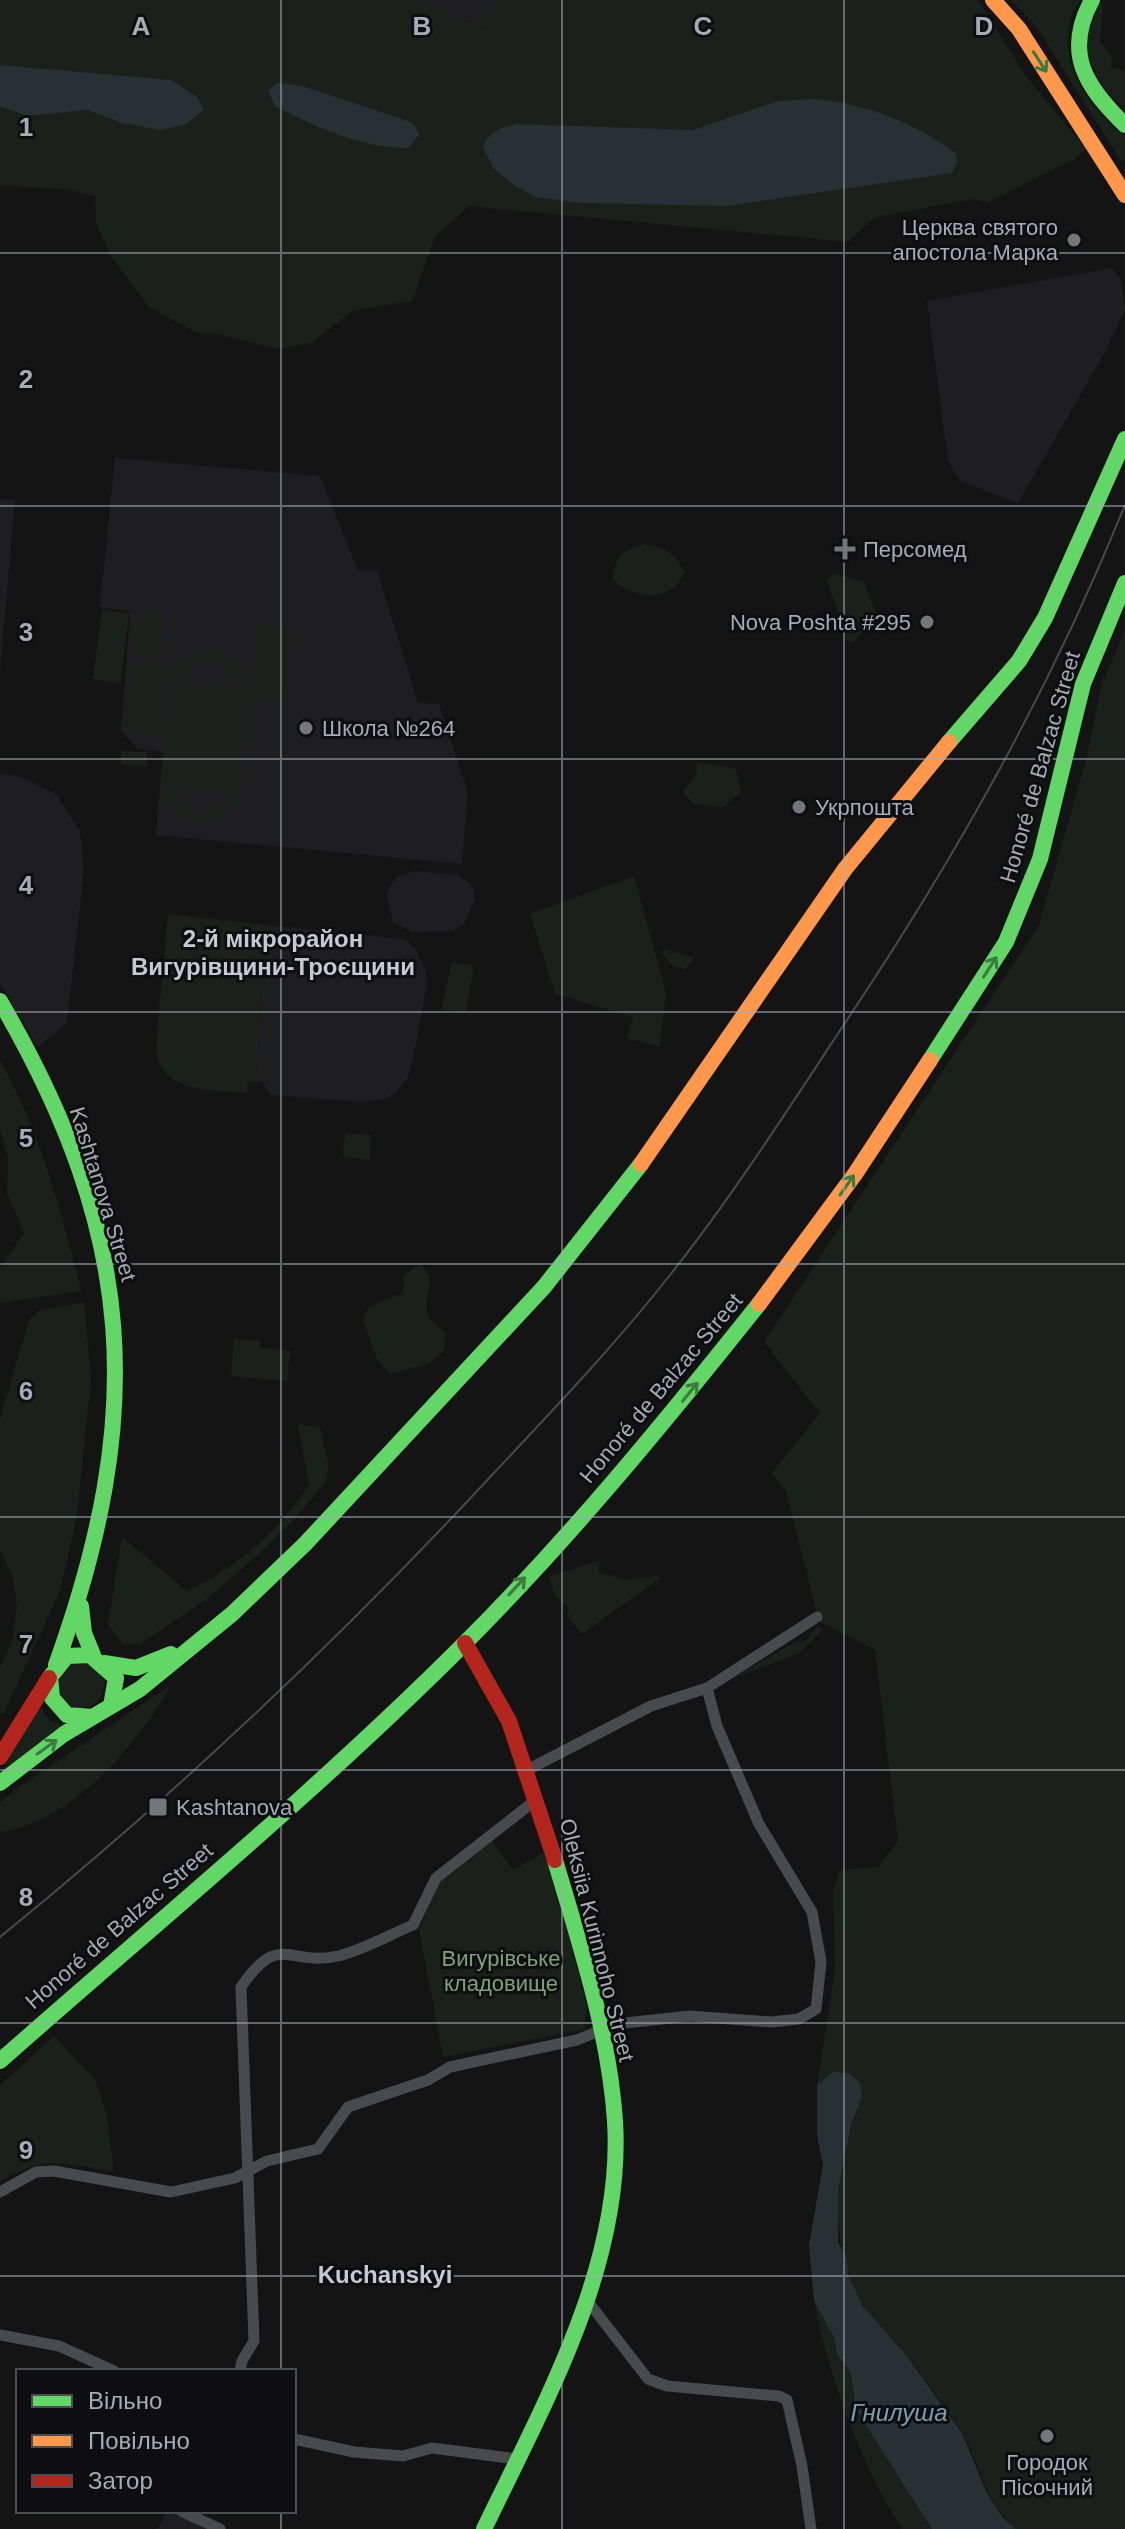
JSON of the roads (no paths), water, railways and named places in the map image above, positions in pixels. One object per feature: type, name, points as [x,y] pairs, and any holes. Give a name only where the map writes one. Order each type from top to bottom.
[{"type":"street","points":[[993,0],[1019,29],[1125,195]]},
{"type":"street","points":[[1092,0],[1077,33],[1077,59],[1103,103],[1125,125]]},
{"type":"street","name":"Honoré de Balzac Street","points":[[0,1783],[64,1734],[140,1689],[232,1614],[305,1544],[544,1287],[603,1216],[845,869],[1026,651],[1052,604],[1125,439]]},
{"type":"street","name":"Honoré de Balzac Street","points":[[0,2061],[372,1734],[465,1643],[649,1442],[789,1267],[855,1174],[1006,942],[1040,859],[1083,684],[1125,583]]},
{"type":"street","name":"Kashtanova Street","points":[[0,1001],[20,1032],[60,1122],[83,1187],[111,1293],[117,1351],[113,1430],[81,1601],[53,1671]]},
{"type":"street","name":"Kashtanova Street","points":[[81,1601],[84,1633],[99,1659]]},
{"type":"street","points":[[527,1770],[651,1706],[707,1688],[817,1617]]},
{"type":"street","name":"Honoré de Balzac Street","points":[[99,1659],[129,1668],[149,1666],[201,1638]]},
{"type":"street","name":"Oleksiia Kurinnoho Street","points":[[465,1643],[489,1681],[537,1799],[601,2028],[615,2125],[614,2171],[586,2299],[484,2529]]},
{"type":"street","points":[[0,1757],[53,1671],[73,1654],[99,1659],[116,1678],[104,1711],[79,1718],[59,1710],[52,1698],[53,1671]]},
{"type":"street","points":[[0,2192],[24,2178],[46,2171],[171,2192],[230,2180],[267,2161],[318,2149],[342,2111],[358,2102],[428,2080],[450,2067],[577,2040],[601,2028],[689,2016],[772,2022],[799,2019],[816,2009],[821,1962],[812,1912],[759,1824],[717,1726],[707,1688]]},
{"type":"street","points":[[241,2369],[254,2341],[241,1987],[258,1962],[276,1954],[338,1956],[413,1925],[436,1878],[537,1799]]},
{"type":"street","points":[[586,2299],[648,2379],[667,2386],[779,2396],[787,2400],[802,2466],[811,2529]]},
{"type":"street","points":[[0,2335],[59,2346],[110,2369]]},
{"type":"street","points":[[296,2439],[354,2452],[403,2456],[432,2448],[517,2459]]},
{"type":"street","points":[[185,2513],[220,2529]]},
{"type":"water","points":[[0,65],[171,80],[197,97],[204,110],[186,124],[160,130],[122,123],[88,110],[27,116],[0,106]]},
{"type":"water","points":[[277,83],[302,86],[405,120],[414,124],[419,135],[408,148],[374,145],[339,135],[275,106],[268,91]]},
{"type":"water","points":[[816,99],[872,110],[924,133],[956,153],[957,161],[952,173],[727,206],[581,203],[536,197],[514,185],[493,168],[483,146],[497,131],[517,124],[693,130],[778,101]]},
{"type":"water","name":"Гнилуша","points":[[833,2072],[849,2073],[860,2083],[862,2097],[851,2125],[838,2189],[838,2242],[847,2258],[848,2275],[862,2305],[906,2355],[962,2433],[986,2491],[1003,2518],[1016,2529],[932,2529],[856,2410],[851,2373],[837,2354],[835,2339],[814,2301],[809,2245],[823,2165],[817,2135],[817,2085]]},
{"type":"tram line","points":[[0,1937],[192,1772],[375,1597],[606,1352],[670,1275],[778,1125],[881,968],[959,841],[1064,644],[1125,505]]},
{"type":"place","name":"Церква святого апостола Марка","points":[[1074,240]]},
{"type":"place","name":"Персомед","points":[[845,549]]},
{"type":"place","name":"Nova Poshta #295","points":[[927,622]]},
{"type":"place","name":"Школа №264","points":[[306,728]]},
{"type":"place","name":"Укрпошта","points":[[799,807]]},
{"type":"place","name":"Kashtanova","points":[[158,1807]]},
{"type":"place","name":"Городок Пісочний","points":[[1047,2436]]},
{"type":"district","name":"2-й мікрорайон Вигурівщини-Троєщини","points":[[273,952]]},
{"type":"district","name":"Kuchanskyi","points":[[385,2274]]},
{"type":"park label","name":"Вигурівське кладовище","points":[[501,1970]]}]
